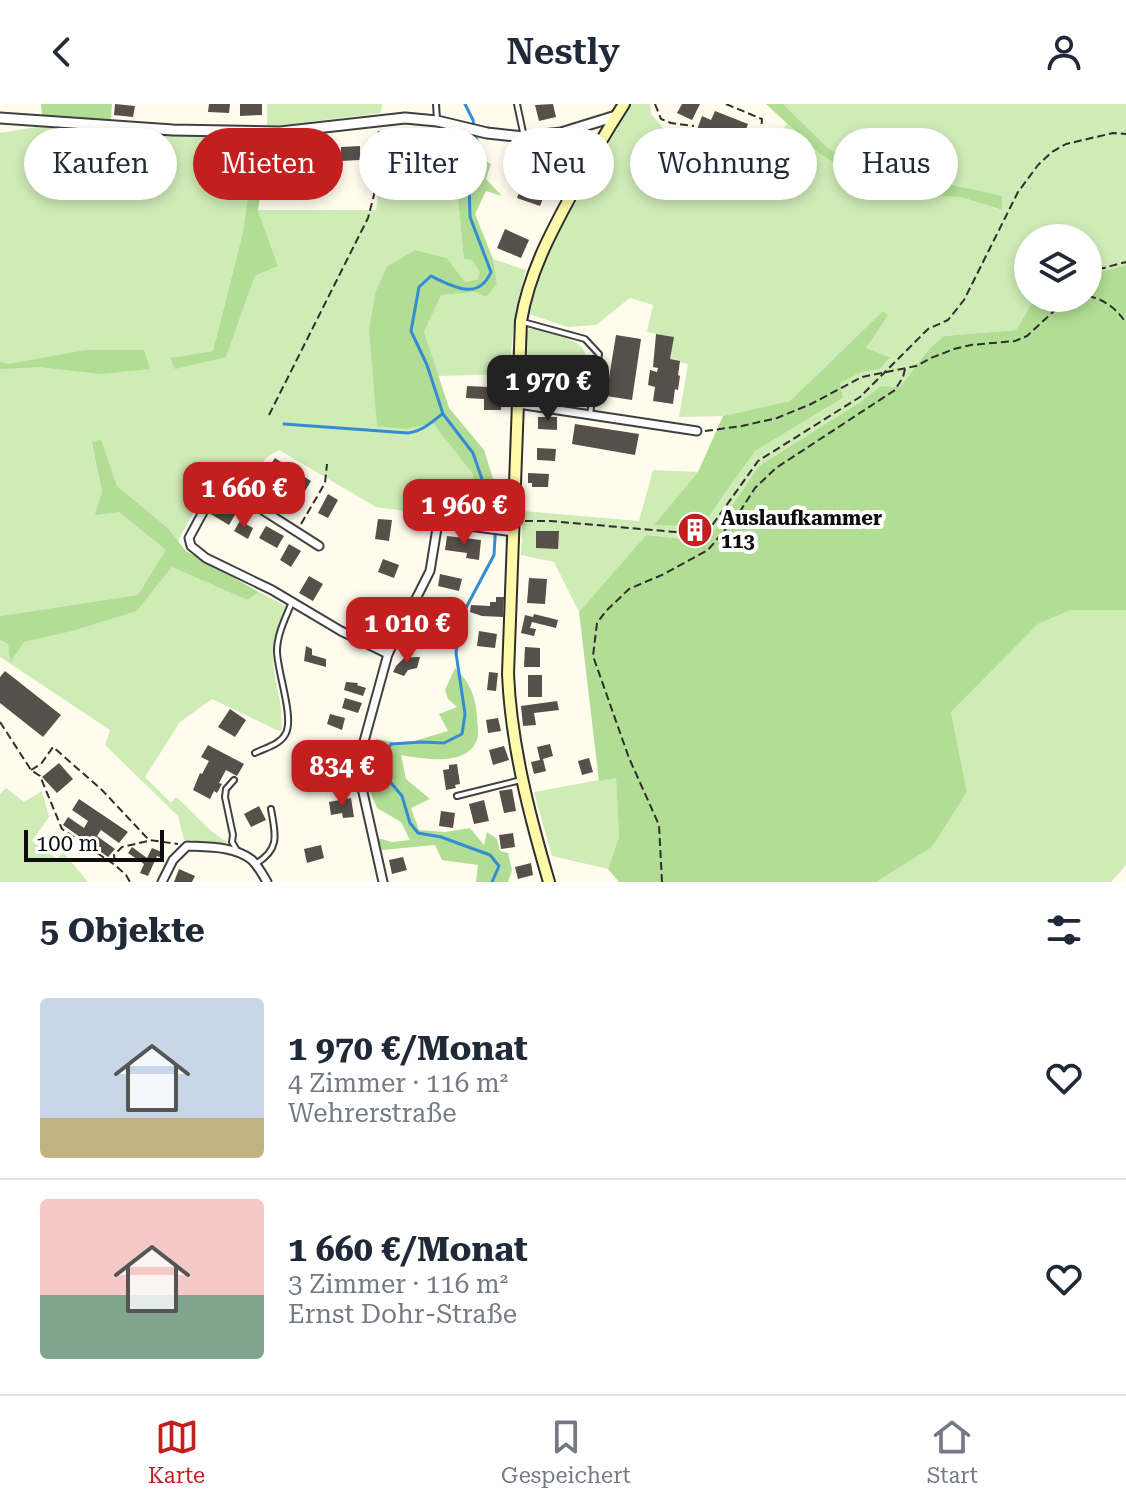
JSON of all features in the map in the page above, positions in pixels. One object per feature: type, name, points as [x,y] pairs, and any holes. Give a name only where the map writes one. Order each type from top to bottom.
[{"type":"main road","points":[[549,882],[523,780],[509,698],[521,321],[526,292],[542,252],[574,188],[624,104]]},
{"type":"street","points":[[577,128],[616,116]]},
{"type":"street","points":[[0,118],[173,130],[280,132],[405,118],[437,121],[503,135]]},
{"type":"street","points":[[518,404],[697,431]]},
{"type":"street","points":[[319,546],[225,486],[216,488],[189,538],[191,546],[206,558],[388,654]]},
{"type":"street","points":[[383,882],[362,788],[361,766],[363,745],[388,654],[430,571],[438,522],[502,531],[514,527]]},
{"type":"street","points":[[162,882],[173,860],[187,846],[238,852],[252,860],[267,882]]},
{"type":"lane","points":[[436,104],[437,121]]},
{"type":"lane","points":[[517,104],[522,128]]},
{"type":"lane","points":[[521,321],[585,339],[599,354],[590,414]]},
{"type":"lane","points":[[255,753],[277,744],[288,731],[277,647],[292,602]]},
{"type":"lane","points":[[234,780],[226,789],[225,797],[232,842],[238,852]]},
{"type":"lane","points":[[457,796],[523,780]]},
{"type":"lane","points":[[255,865],[271,852],[275,844],[271,809]]},
{"type":"path","points":[[655,104],[661,119],[694,126]]},
{"type":"path","points":[[726,104],[762,119],[760,128]]},
{"type":"path","points":[[269,415],[368,218],[374,195],[380,120]]},
{"type":"path","points":[[514,527],[565,522],[695,536],[704,534],[758,461],[860,397],[928,329],[948,320],[964,300],[1018,192],[1038,165],[1066,144],[1113,133],[1126,134]]},
{"type":"path","points":[[1102,268],[1126,262]]},
{"type":"path","points":[[1102,300],[1126,323]]},
{"type":"path","points":[[697,431],[777,418],[862,377],[916,366],[962,347],[1015,341],[1027,336],[1053,312]]},
{"type":"path","points":[[662,882],[659,825],[624,746],[593,656],[597,623],[629,589],[708,550],[766,477],[895,390],[905,369]]},
{"type":"path","points":[[296,532],[325,483],[327,464]]},
{"type":"path","points":[[0,722],[31,770],[40,776],[62,829],[115,865],[130,882]]},
{"type":"path","points":[[31,770],[41,764],[53,747],[102,790],[149,840]]},
{"type":"path","points":[[115,865],[114,855],[122,847],[149,840],[187,846]]},
{"type":"green space","points":[[41,104],[112,104],[111,121],[42,116]]},
{"type":"green space","points":[[267,104],[382,104],[381,113],[267,127]]},
{"type":"green space","points":[[631,104],[650,104],[651,114],[663,128],[630,128],[630,200],[817,200],[817,151],[833,162],[833,200],[958,200],[958,197],[1001,210],[1002,197],[958,186],[958,128],[833,128],[833,151],[817,137],[817,128],[808,128],[783,104],[1126,104],[1126,265],[1102,271],[1102,224],[1014,224],[1014,312],[1027,312],[1016,330],[944,336],[929,349],[900,387],[881,386],[759,466],[719,525],[704,538],[694,540],[646,535],[579,612],[554,562],[521,555],[523,511],[639,521],[653,470],[698,472],[655,524],[707,519],[755,451],[843,398],[840,383],[862,372],[880,369],[890,359],[866,348],[887,315],[883,311],[790,401],[723,416],[679,417],[688,364],[670,359],[673,337],[647,332],[653,305],[630,298],[596,325],[568,327],[529,314],[539,275],[577,200],[614,200],[614,134]]},
{"type":"green space","points":[[766,104],[783,104],[808,128],[792,128]]},
{"type":"green space","points":[[24,129],[24,200],[177,200],[177,135],[193,136],[193,200],[247,200],[243,232],[213,351],[171,358],[226,357],[255,276],[278,266],[258,210],[376,210],[378,200],[458,200],[464,259],[472,259],[480,272],[477,281],[465,282],[447,258],[415,250],[407,429],[433,422],[472,473],[487,522],[376,507],[279,450],[266,458],[246,488],[214,475],[178,541],[168,528],[117,486],[101,439],[92,444],[102,492],[119,512],[167,550],[138,595],[0,616],[0,133]]},
{"type":"green space","points":[[817,137],[833,151],[833,162],[817,151]]},
{"type":"green space","points":[[487,180],[502,196],[487,191]]},
{"type":"green space","points":[[958,186],[1002,196],[1002,210],[958,197]]},
{"type":"green space","points":[[247,200],[259,200],[258,210],[278,266],[255,276],[226,357],[175,369],[170,358],[213,351],[243,232]]},
{"type":"green space","points":[[458,200],[482,200],[475,214],[493,259],[497,284],[486,297],[476,292],[441,295],[424,332],[449,408],[484,450],[504,513],[484,510],[472,473],[433,423],[407,429],[377,426],[369,329],[376,291],[387,267],[415,250],[447,258],[465,282],[477,280],[480,272],[472,260],[464,259]]},
{"type":"green space","points":[[493,259],[526,270],[515,321],[510,374],[438,376],[424,332],[440,295],[476,292],[486,297],[497,284]]},
{"type":"green space","points":[[1126,265],[1126,610],[1071,610],[1038,624],[951,712],[967,792],[932,847],[876,882],[619,882],[608,869],[619,837],[616,778],[599,781],[579,612],[646,535],[694,540],[704,538],[719,525],[759,466],[881,386],[900,387],[929,349],[944,336],[1016,330],[1027,312],[1102,312],[1102,271]]},
{"type":"green space","points":[[883,311],[888,315],[866,348],[890,358],[880,369],[862,372],[840,383],[843,398],[755,451],[707,519],[683,526],[654,525],[698,472],[723,416],[790,401]]},
{"type":"green space","points":[[529,329],[568,339],[583,349],[586,367],[581,400],[524,389],[525,340]]},
{"type":"green space","points":[[86,350],[144,350],[150,369],[100,374],[40,367],[0,369],[0,362],[9,364]]},
{"type":"green space","points":[[101,439],[117,486],[168,528],[186,551],[259,592],[247,600],[172,567],[137,611],[24,642],[10,662],[8,644],[0,640],[0,616],[138,595],[166,550],[119,512],[95,515],[102,492],[92,443]]},
{"type":"green space","points":[[172,567],[247,600],[259,592],[286,606],[273,649],[281,732],[212,699],[180,722],[145,777],[171,803],[176,797],[208,828],[229,843],[184,840],[178,816],[105,745],[110,730],[0,657],[0,640],[8,644],[10,660],[24,642],[137,611]]},
{"type":"green space","points":[[1071,610],[1126,610],[1126,865],[1111,882],[876,882],[932,847],[967,792],[951,712],[1038,624]]},
{"type":"green space","points":[[455,668],[474,696],[478,736],[474,746],[457,757],[434,759],[401,755],[406,779],[430,799],[411,808],[419,830],[445,832],[470,828],[484,845],[487,832],[497,839],[500,851],[508,853],[512,870],[508,882],[476,882],[478,865],[442,860],[435,845],[382,850],[378,838],[392,842],[410,840],[401,822],[377,808],[364,777],[376,739],[404,744],[448,731],[439,714],[457,707],[448,699],[445,690]]},
{"type":"green space","points":[[616,777],[619,837],[608,869],[552,856],[534,792]]},
{"type":"green space","points":[[6,788],[24,802],[42,791],[49,817],[32,841],[57,859],[63,852],[88,882],[0,882],[0,794]]},
{"type":"building","points":[[115,104],[135,106],[133,117],[114,115]]},
{"type":"building","points":[[209,104],[230,104],[229,113],[208,112]]},
{"type":"building","points":[[240,104],[262,104],[262,115],[240,116]]},
{"type":"building","points":[[553,104],[556,117],[539,121],[535,105]]},
{"type":"building","points":[[682,104],[700,104],[692,120],[677,113]]},
{"type":"building","points":[[715,111],[748,124],[747,128],[698,128],[702,116],[711,120]]},
{"type":"building","points":[[359,146],[359,160],[343,161],[343,147]]},
{"type":"building","points":[[523,200],[542,200],[540,206]]},
{"type":"building","points":[[505,229],[529,240],[521,258],[497,248]]},
{"type":"building","points":[[656,334],[674,337],[670,359],[680,361],[678,390],[675,389],[673,404],[653,401],[655,387],[648,385],[650,370],[657,372],[658,368],[653,367]]},
{"type":"building","points":[[616,335],[641,339],[632,400],[600,395],[603,377],[609,378]]},
{"type":"building","points":[[467,386],[489,387],[488,396],[502,397],[501,410],[484,410],[484,399],[466,398]]},
{"type":"building","points":[[538,417],[557,417],[557,430],[538,429]]},
{"type":"building","points":[[575,424],[639,434],[635,455],[572,444]]},
{"type":"building","points":[[537,448],[556,449],[555,461],[537,460]]},
{"type":"building","points":[[275,458],[287,466],[280,476],[268,468]]},
{"type":"building","points":[[297,472],[311,481],[302,496],[288,487]]},
{"type":"building","points":[[528,473],[549,474],[548,487],[532,487],[532,483],[528,483]]},
{"type":"building","points":[[328,494],[338,500],[328,518],[318,513]]},
{"type":"building","points":[[219,496],[239,508],[229,525],[209,513]]},
{"type":"building","points":[[378,519],[392,520],[389,541],[375,539]]},
{"type":"building","points":[[240,521],[253,528],[248,539],[234,531]]},
{"type":"building","points":[[266,526],[284,536],[277,548],[259,538]]},
{"type":"building","points":[[536,531],[559,531],[558,549],[536,548]]},
{"type":"building","points":[[447,536],[481,540],[479,560],[466,558],[467,553],[445,550]]},
{"type":"building","points":[[289,544],[301,551],[291,567],[280,560]]},
{"type":"building","points":[[383,559],[399,565],[394,578],[378,572]]},
{"type":"building","points":[[440,574],[462,579],[459,591],[438,586]]},
{"type":"building","points":[[309,576],[323,584],[313,601],[299,593]]},
{"type":"building","points":[[529,578],[547,579],[545,604],[527,603]]},
{"type":"building","points":[[496,597],[504,597],[503,617],[470,612],[471,605],[490,606],[490,602],[496,602]]},
{"type":"building","points":[[426,599],[438,605],[432,617],[420,611]]},
{"type":"building","points":[[357,604],[366,609],[358,626],[348,621]]},
{"type":"building","points":[[534,614],[558,620],[556,628],[532,622],[530,628],[536,629],[534,636],[521,633],[525,615],[533,617]]},
{"type":"building","points":[[479,631],[497,634],[495,648],[477,646]]},
{"type":"building","points":[[306,646],[312,649],[312,655],[326,659],[326,667],[304,661]]},
{"type":"building","points":[[525,647],[540,648],[540,667],[524,667]]},
{"type":"building","points":[[420,657],[417,668],[408,670],[404,676],[393,672],[404,658]]},
{"type":"building","points":[[5,671],[61,715],[43,737],[0,703],[0,677]]},
{"type":"building","points":[[489,672],[498,673],[496,691],[487,690]]},
{"type":"building","points":[[528,675],[542,675],[542,697],[528,697]]},
{"type":"building","points":[[346,682],[358,683],[366,688],[363,696],[344,690]]},
{"type":"building","points":[[345,698],[362,703],[358,713],[342,708]]},
{"type":"building","points":[[557,701],[559,710],[534,713],[536,725],[523,726],[521,706]]},
{"type":"building","points":[[230,709],[246,720],[235,737],[218,727]]},
{"type":"building","points":[[330,714],[345,718],[342,730],[327,724]]},
{"type":"building","points":[[498,718],[501,731],[488,733],[486,720]]},
{"type":"building","points":[[338,744],[349,747],[346,761],[334,758]]},
{"type":"building","points":[[550,744],[553,756],[543,759],[546,771],[534,774],[531,762],[540,760],[537,747]]},
{"type":"building","points":[[208,745],[244,764],[237,776],[226,770],[219,783],[222,784],[210,799],[193,790],[209,761],[201,757]]},
{"type":"building","points":[[504,746],[509,760],[493,765],[489,750]]},
{"type":"building","points":[[589,758],[593,772],[582,775],[578,761]]},
{"type":"building","points":[[59,763],[73,779],[57,793],[42,777]]},
{"type":"building","points":[[457,764],[460,784],[446,790],[443,770]]},
{"type":"building","points":[[512,789],[516,811],[504,813],[499,791]]},
{"type":"building","points":[[351,798],[354,817],[343,818],[342,813],[331,815],[329,802]]},
{"type":"building","points":[[79,799],[128,832],[119,843],[101,830],[97,836],[115,849],[108,857],[63,825],[68,817],[84,828],[88,821],[72,810]]},
{"type":"building","points":[[484,800],[489,821],[474,824],[469,804]]},
{"type":"building","points":[[259,806],[266,820],[251,827],[244,814]]},
{"type":"building","points":[[441,811],[455,813],[453,828],[439,826]]},
{"type":"building","points":[[513,833],[515,847],[501,849],[499,835]]},
{"type":"building","points":[[321,845],[324,858],[307,863],[304,849]]},
{"type":"building","points":[[132,847],[147,858],[152,848],[164,853],[162,858],[157,856],[148,876],[140,873],[144,864],[128,853]]},
{"type":"building","points":[[403,857],[407,870],[392,874],[389,860]]},
{"type":"building","points":[[531,863],[533,875],[518,879],[515,867]]},
{"type":"building","points":[[179,869],[195,876],[192,882],[174,882]]},
{"type":"waterway","points":[[465,104],[473,120],[477,142],[469,181],[470,217],[491,272],[486,281],[472,289],[456,287],[431,276],[419,287],[411,331],[427,365],[443,414],[473,453],[496,520],[494,555],[460,619],[456,653],[465,714],[462,734],[444,743],[391,744],[377,766],[402,796],[410,823],[418,833],[441,837],[490,855],[499,866],[492,882]]},
{"type":"waterway","points":[[284,424],[408,433],[422,428],[442,414]]},
{"type":"place","name":"Auslaufkammer 113","points":[[695,530]]}]
